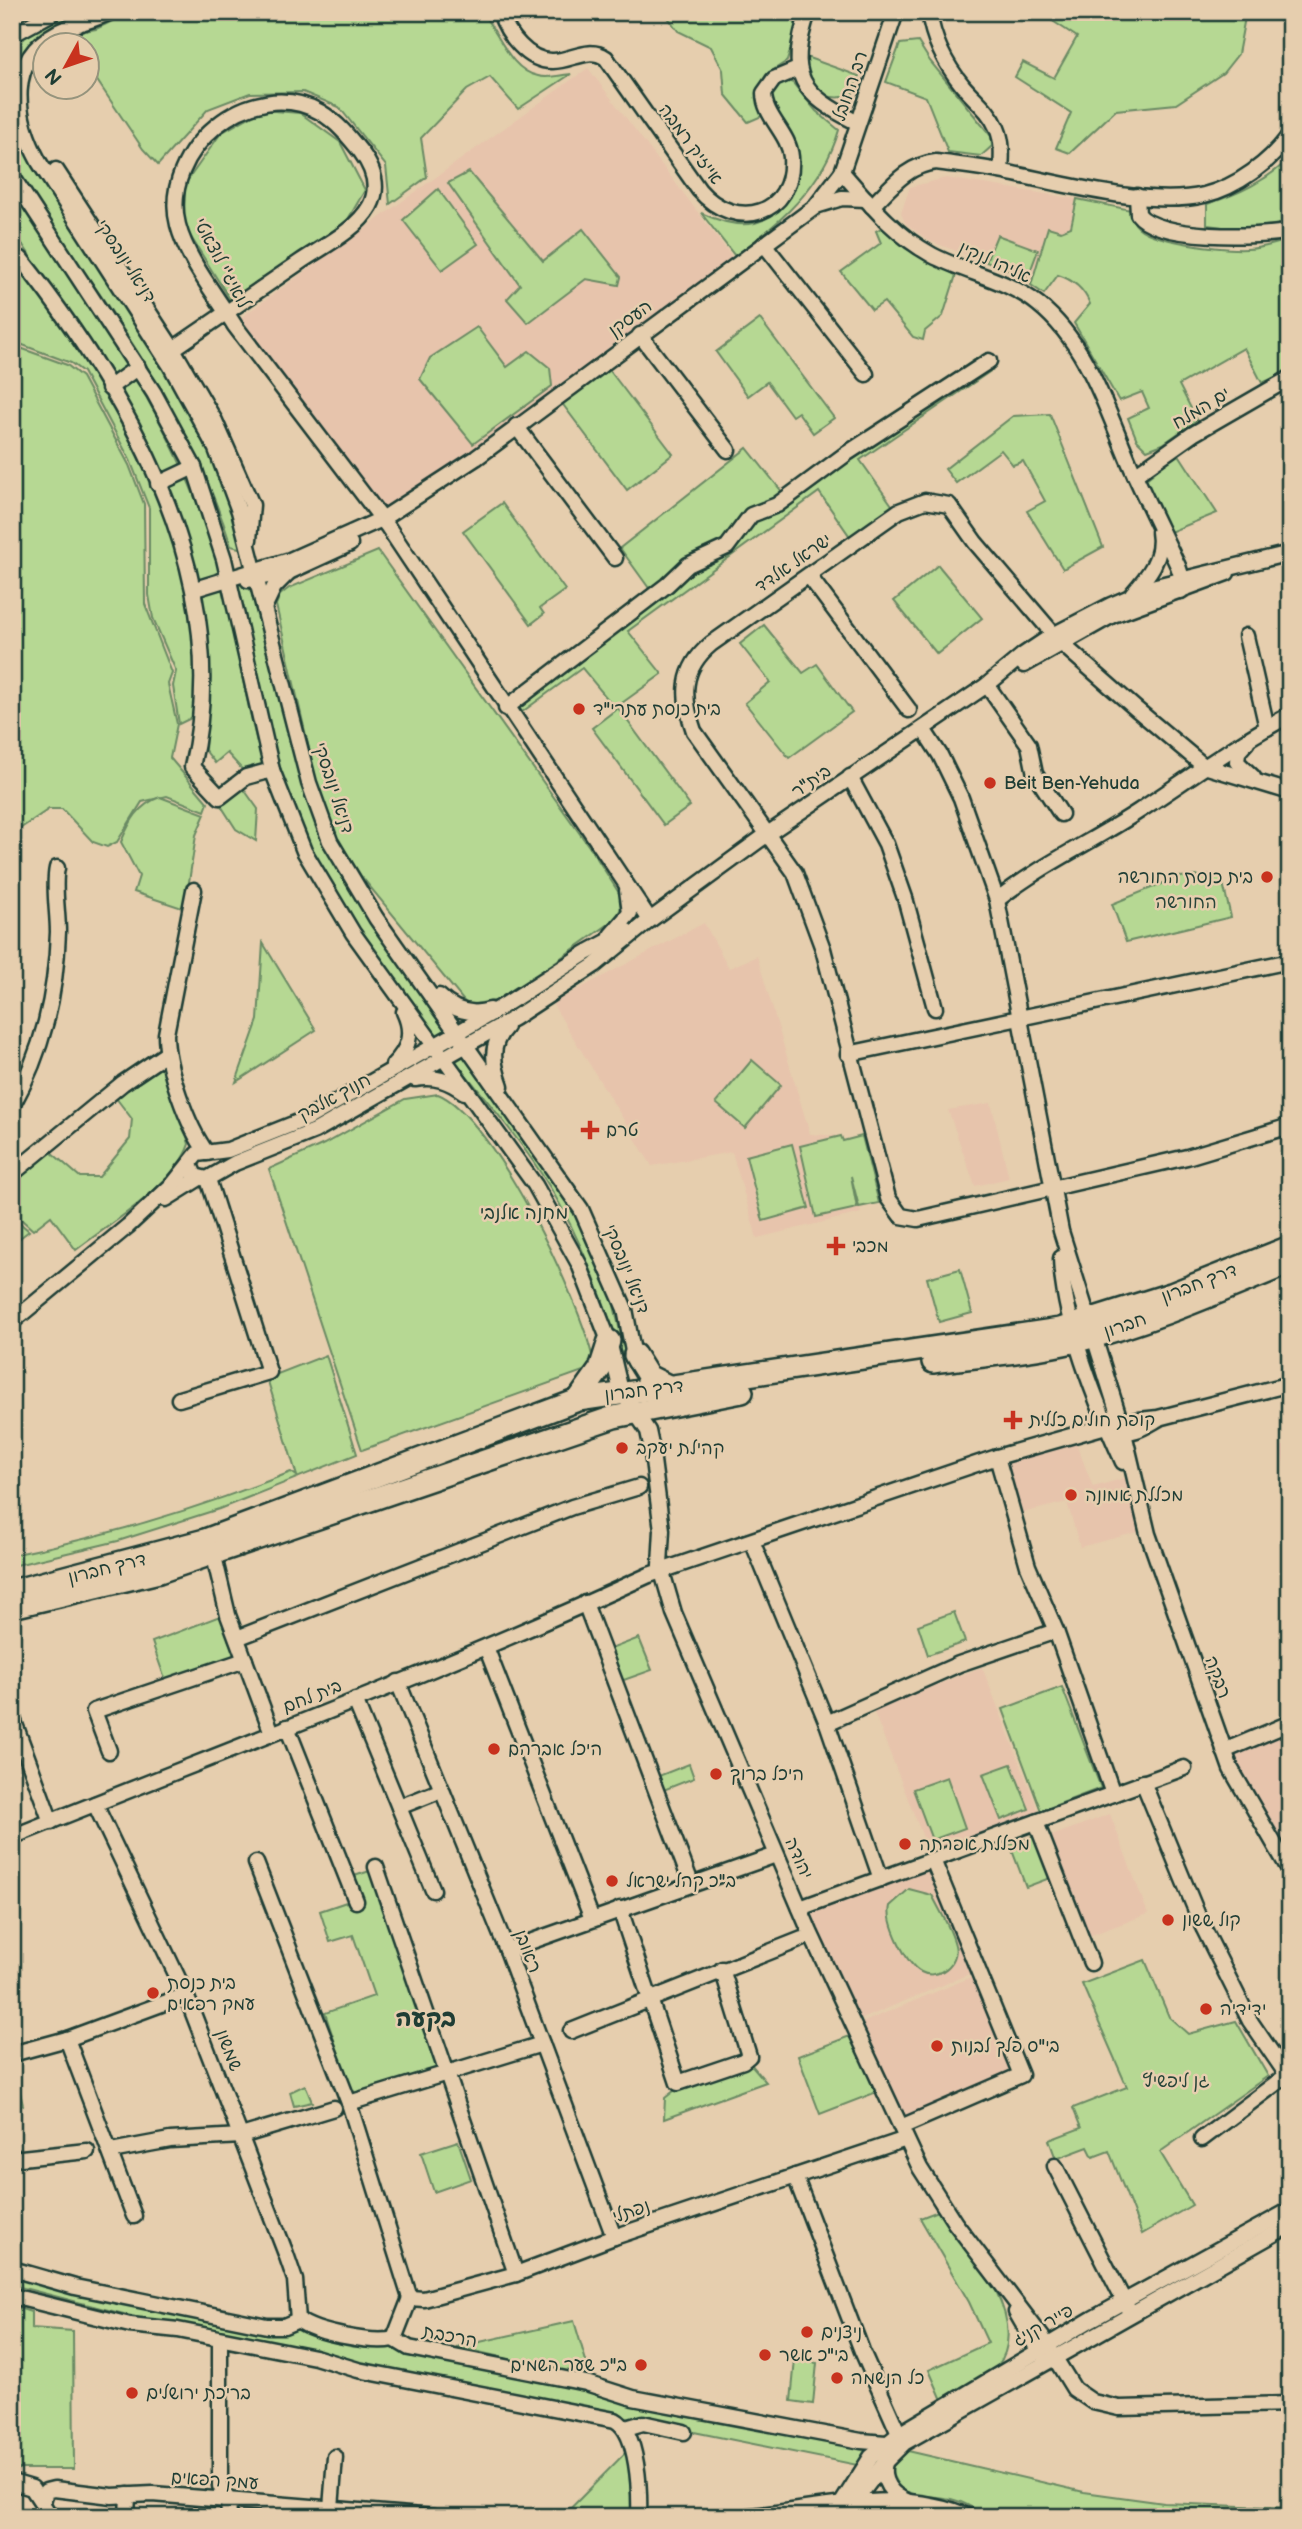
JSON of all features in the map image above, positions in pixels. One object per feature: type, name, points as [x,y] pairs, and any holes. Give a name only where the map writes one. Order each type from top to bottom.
[{"type":"highway","name":"דרך חברון","points":[[12,1591],[209,1547],[634,1412],[1082,1331],[1290,1247]]},
{"type":"highway","name":"חברון","points":[[1082,1331],[1199,1300],[1290,1263]]},
{"type":"highway","name":"דרך חברון","points":[[12,1607],[111,1586],[578,1400],[630,1390],[720,1381],[1082,1331]]},
{"type":"highway","points":[[578,1400],[597,1374],[609,1341]]},
{"type":"highway","points":[[635,1355],[648,1376],[668,1386]]},
{"type":"street","points":[[12,35],[54,12]]},
{"type":"street","name":"אייזיק רמבה","points":[[500,12],[515,39],[533,56],[554,61],[591,53],[606,58],[699,190],[715,206],[734,214],[753,214],[770,206],[789,178],[789,145],[768,110],[764,93],[774,79],[798,69]]},
{"type":"street","points":[[808,12],[799,46],[798,69],[801,81],[816,99],[858,123]]},
{"type":"street","name":"רב החובל","points":[[842,172],[896,12]]},
{"type":"street","points":[[929,12],[938,46],[947,65],[989,113],[998,129],[1002,151],[1001,171]]},
{"type":"street","name":"דניאל ינובסקי","points":[[98,14],[50,37],[27,64],[18,96],[20,118],[28,141],[194,405],[229,482],[248,544],[317,811],[345,869],[580,1209],[596,1239],[625,1309],[635,1355],[630,1390]]},
{"type":"street","name":"לואיג'י לוצאטי","points":[[226,313],[346,230],[362,216],[374,192],[374,178],[368,161],[337,124],[318,110],[297,104],[275,103],[246,108],[219,123],[191,154],[180,177],[176,197],[178,224],[226,313],[385,523],[650,920]]},
{"type":"street","points":[[12,110],[22,142],[39,162]]},
{"type":"street","points":[[809,211],[832,200],[869,203],[916,166],[936,162],[1136,196],[1187,198],[1223,188],[1259,166],[1290,134]]},
{"type":"street","points":[[28,141],[45,154],[173,349],[215,421],[248,491],[253,516],[248,544]]},
{"type":"street","name":"אליהו לנקין","points":[[842,172],[891,228],[910,243],[1013,289],[1046,311],[1087,363],[1158,524],[1179,583]]},
{"type":"street","name":"העסקן","points":[[255,574],[289,572],[415,507],[434,487],[809,211],[842,172]]},
{"type":"street","name":"דניאל ינובסקי","points":[[12,176],[138,367],[174,426],[194,467],[213,520],[229,580],[272,770],[289,819],[314,870],[392,989],[476,1100],[535,1185],[562,1232],[592,1294],[630,1390],[634,1412]]},
{"type":"street","points":[[1136,196],[1138,214],[1152,224],[1225,237],[1268,236],[1290,231]]},
{"type":"street","points":[[764,244],[866,374]]},
{"type":"street","points":[[21,258],[67,318],[109,388],[158,484],[181,537],[195,589],[202,689],[192,767],[220,797],[246,777],[272,770]]},
{"type":"street","points":[[173,349],[226,313]]},
{"type":"street","points":[[640,335],[728,450]]},
{"type":"street","points":[[506,708],[667,585],[688,565],[727,547],[751,514],[778,505],[846,454],[989,360]]},
{"type":"street","points":[[109,388],[138,367]]},
{"type":"street","name":"ים המלח","points":[[1135,475],[1193,435],[1290,378]]},
{"type":"street","points":[[516,426],[615,558]]},
{"type":"street","points":[[158,484],[194,467]]},
{"type":"street","name":"ישראל אלדד","points":[[1053,1186],[918,1219],[901,1216],[888,1198],[813,920],[795,873],[694,731],[685,705],[686,682],[695,660],[702,652],[899,511],[934,500],[950,505],[983,552],[1057,639],[1204,766]]},
{"type":"street","name":"העסקן","points":[[195,589],[255,574],[385,523]]},
{"type":"street","points":[[1131,595],[1144,581],[1159,554],[1158,524]]},
{"type":"street","name":"בית\"ר","points":[[1057,639],[1131,595],[1179,583],[1217,579],[1236,568],[1290,553]]},
{"type":"street","points":[[264,608],[274,587],[289,572]]},
{"type":"street","points":[[809,576],[909,710]]},
{"type":"street","name":"בית\"ר","points":[[468,1045],[595,965],[650,920],[769,833],[992,682],[1023,655],[1179,583]]},
{"type":"street","points":[[1246,636],[1267,727]]},
{"type":"street","points":[[992,682],[1029,745],[1035,774],[1061,814]]},
{"type":"street","points":[[997,900],[1079,844],[1139,812],[1204,766],[1290,715]]},
{"type":"street","points":[[923,729],[961,798],[997,900],[1060,1231],[1082,1331]]},
{"type":"street","points":[[1251,737],[1238,752],[1238,766],[1266,785]]},
{"type":"street","points":[[1204,766],[1290,792]]},
{"type":"street","points":[[850,777],[886,844],[905,898],[934,1008]]},
{"type":"street","points":[[12,1106],[31,1070],[52,1006],[58,934],[57,868]]},
{"type":"street","name":"בית\"ר","points":[[459,1032],[596,947],[614,933],[630,913],[628,893],[618,873]]},
{"type":"street","points":[[194,890],[166,1034],[166,1054],[195,1135],[200,1157],[191,1172],[207,1177]]},
{"type":"street","name":"בית\"ר","points":[[596,947],[650,920]]},
{"type":"street","points":[[848,1054],[1290,961]]},
{"type":"street","points":[[419,977],[456,1009],[482,1012],[505,1005]]},
{"type":"street","points":[[380,1078],[400,1059],[410,1039],[407,1018],[392,989]]},
{"type":"street","points":[[506,1100],[493,1053],[498,1036],[513,1018]]},
{"type":"street","name":"חנוך אלבק","points":[[12,1322],[128,1226],[200,1157],[290,1126],[459,1032]]},
{"type":"street","name":"חנוך אלבק","points":[[128,1226],[207,1177],[315,1131],[468,1045]]},
{"type":"street","points":[[12,1174],[123,1083],[166,1054]]},
{"type":"street","points":[[382,1094],[415,1079],[435,1077],[452,1083],[476,1100]]},
{"type":"street","points":[[1053,1186],[1187,1157],[1290,1126]]},
{"type":"street","points":[[200,1157],[217,1166],[207,1177]]},
{"type":"street","points":[[179,1399],[269,1372],[207,1177]]},
{"type":"street","name":"רבקה","points":[[1082,1331],[1099,1401],[1117,1427]]},
{"type":"street","name":"רבקה","points":[[1082,1331],[1117,1427],[1177,1621],[1224,1751],[1256,1816],[1290,1871]]},
{"type":"street","name":"בית לחם","points":[[12,1837],[486,1647],[661,1571],[997,1457],[1082,1433],[1117,1427],[1137,1430],[1158,1418],[1290,1384]]},
{"type":"street","points":[[1082,1433],[1094,1416],[1099,1401]]},
{"type":"street","name":"יהודה","points":[[634,1412],[648,1431],[651,1445],[662,1530],[661,1571],[666,1588],[776,1855],[903,2133],[935,2193],[1007,2291],[1046,2351]]},
{"type":"street","points":[[997,1457],[1028,1566],[1056,1631],[1113,1794]]},
{"type":"street","points":[[237,1638],[572,1507],[639,1487]]},
{"type":"street","points":[[752,1541],[827,1723],[881,1879]]},
{"type":"street","points":[[209,1547],[237,1638],[272,1733]]},
{"type":"street","name":"בית לחם","points":[[626,1588],[654,1584],[666,1588]]},
{"type":"street","points":[[585,1604],[691,1883]]},
{"type":"street","points":[[827,1723],[959,1664],[1056,1631]]},
{"type":"street","points":[[486,1647],[592,1919]]},
{"type":"street","points":[[109,1751],[94,1712],[245,1660]]},
{"type":"street","name":"ראובן","points":[[398,1682],[507,1950],[614,2237]]},
{"type":"street","points":[[355,1700],[433,1890]]},
{"type":"street","points":[[12,1716],[51,1822]]},
{"type":"street","points":[[1224,1751],[1290,1723]]},
{"type":"street","points":[[288,1727],[356,1901]]},
{"type":"street","points":[[800,1908],[1184,1768]]},
{"type":"street","points":[[1143,1783],[1207,1935],[1250,2021],[1287,2075],[1202,2139]]},
{"type":"street","points":[[399,1807],[442,1790]]},
{"type":"street","name":"שמשון","points":[[95,1804],[186,1994],[295,2280],[298,2320]]},
{"type":"street","points":[[1036,1822],[1091,1963]]},
{"type":"street","points":[[507,1950],[776,1855]]},
{"type":"street","name":"נפתלי","points":[[410,2298],[424,2299],[516,2274],[614,2237],[795,2176],[903,2133],[1021,2075],[933,1860]]},
{"type":"street","points":[[256,1863],[349,2103],[410,2298],[394,2339]]},
{"type":"street","points":[[376,1867],[516,2274]]},
{"type":"street","points":[[620,1909],[678,2083],[743,2061],[749,2056],[722,1969]]},
{"type":"street","points":[[570,2031],[649,1997],[802,1939]]},
{"type":"street","points":[[12,2054],[67,2039],[186,1994]]},
{"type":"street","points":[[67,2039],[134,2216]]},
{"type":"street","points":[[349,2103],[542,2044]]},
{"type":"street","points":[[111,2151],[170,2140],[241,2136],[334,2108]]},
{"type":"street","points":[[12,2159],[87,2151]]},
{"type":"street","points":[[1055,2166],[1128,2308]]},
{"type":"street","points":[[795,2176],[890,2418],[899,2434]]},
{"type":"street","name":"פייר קניג","points":[[1128,2308],[1290,2210]]},
{"type":"street","name":"פייר קניג","points":[[840,2514],[872,2457],[899,2434],[1012,2365],[1046,2351],[1290,2225]]},
{"type":"street","name":"הרכבת","points":[[12,2269],[88,2289],[267,2326],[284,2326],[298,2320],[318,2330],[376,2340],[394,2339],[409,2348],[586,2383],[634,2398],[861,2441],[886,2443]]},
{"type":"street","name":"יהודה","points":[[1007,2291],[1022,2325],[1046,2351]]},
{"type":"street","points":[[12,2296],[130,2325],[178,2330],[615,2420],[626,2428],[632,2441],[639,2517]]},
{"type":"street","points":[[1012,2365],[1021,2346],[1022,2325]]},
{"type":"street","points":[[220,2339],[220,2486],[228,2500],[229,2517]]},
{"type":"street","points":[[1046,2351],[1074,2389],[1105,2406],[1290,2404]]},
{"type":"street","name":"פייר קניג","points":[[855,2503],[884,2462],[916,2436],[1046,2351]]},
{"type":"street","points":[[626,2428],[643,2423],[684,2432]]},
{"type":"street","points":[[331,2508],[335,2456]]},
{"type":"street","points":[[884,2462],[883,2474],[890,2488],[917,2510]]},
{"type":"street","points":[[12,2482],[29,2486],[43,2502],[51,2517]]},
{"type":"street","name":"עמק רפאים","points":[[43,2502],[44,2493],[51,2489],[433,2517]]},
{"type":"street","points":[[127,2517],[128,2495]]},
{"type":"street","points":[[739,2517],[840,2514],[855,2503],[917,2510]]},
{"type":"street","points":[[893,2517],[936,2505],[969,2517]]},
{"type":"shaded area","points":[[588,68],[732,257],[382,516],[236,321]]},
{"type":"shaded area","points":[[946,178],[1077,199],[1071,227],[1061,231],[1048,227],[1031,285],[995,265],[929,241],[905,223],[901,213],[910,187]]},
{"type":"shaded area","points":[[704,923],[729,968],[757,956],[810,1134],[841,1136],[861,1213],[757,1238],[732,1152],[652,1166],[552,1003]]},
{"type":"shaded area","points":[[991,1103],[1009,1178],[975,1186],[948,1110]]},
{"type":"shaded area","name":"מכללת אמונה","points":[[1075,1440],[1093,1487],[1125,1478],[1142,1531],[1080,1547],[1067,1502],[1018,1514],[1002,1460]]},
{"type":"shaded area","points":[[1290,1444],[1290,1485],[1280,1447]]},
{"type":"shaded area","points":[[982,1667],[1039,1812],[930,1855],[873,1710]]},
{"type":"shaded area","points":[[1290,1715],[1290,1865],[1221,1739]]},
{"type":"shaded area","points":[[1110,1814],[1148,1914],[1086,1937],[1049,1837]]},
{"type":"shaded area","points":[[932,1865],[976,1971],[855,2022],[806,1910]]},
{"type":"shaded area","name":"בי\"ס פלך לבנות","points":[[976,1975],[1016,2069],[899,2118],[859,2024]]},
{"type":"green space","points":[[64,12],[72,22],[62,32],[32,32],[32,63],[16,80],[12,77],[12,41]]},
{"type":"green space","points":[[131,12],[481,12],[519,66],[538,76],[571,74],[518,109],[490,77],[467,90],[421,138],[427,177],[390,204],[386,166],[339,107],[303,92],[250,93],[208,109],[158,165],[143,149],[102,88],[102,32],[78,32],[96,29]]},
{"type":"green space","points":[[664,12],[775,12],[798,24],[787,61],[766,75],[757,92],[762,116],[748,122],[725,94],[723,70],[711,47],[678,31]]},
{"type":"green space","points":[[1039,12],[1246,12],[1238,54],[1223,73],[1176,104],[1116,110],[1070,153],[1056,148],[1071,113],[1015,77],[1023,62],[1054,78],[1077,37]]},
{"type":"green space","points":[[918,42],[930,61],[991,136],[992,146],[981,156],[948,152],[926,97],[886,82],[900,44]]},
{"type":"green space","points":[[803,56],[859,76],[852,95],[831,97],[823,94],[813,83]]},
{"type":"green space","points":[[784,79],[793,83],[816,111],[839,130],[822,169],[798,202],[735,256],[701,213],[730,223],[755,223],[766,219],[785,200],[793,185],[771,109],[771,92]]},
{"type":"green space","points":[[262,110],[300,113],[340,142],[365,190],[347,221],[231,301],[184,226],[185,184],[221,133]]},
{"type":"green space","points":[[12,130],[188,403],[225,486],[243,549],[231,546],[213,494],[164,396],[105,302],[12,166]]},
{"type":"green space","points":[[1290,158],[1290,223],[1239,229],[1207,225],[1207,204],[1252,186]]},
{"type":"green space","points":[[469,172],[543,261],[583,229],[621,277],[619,285],[586,279],[528,323],[507,299],[520,285],[448,183]]},
{"type":"green space","points":[[438,189],[478,244],[442,270],[403,220]]},
{"type":"green space","points":[[12,191],[122,355],[170,442],[191,487],[217,562],[265,771],[250,778],[227,753],[215,763],[205,750],[207,718],[195,716],[179,724],[173,686],[176,671],[153,618],[149,595],[149,508],[130,460],[83,372],[71,363],[12,341],[12,265],[29,254],[12,229]]},
{"type":"green space","points":[[1077,199],[1131,210],[1135,224],[1143,231],[1188,244],[1247,249],[1290,240],[1290,371],[1262,383],[1244,348],[1179,385],[1197,420],[1163,444],[1147,450],[1137,440],[1128,418],[1149,408],[1142,392],[1119,401],[1074,323],[1090,304],[1085,294],[1074,282],[1058,275],[1044,294],[1031,285],[1048,227],[1061,231],[1071,227]]},
{"type":"green space","points":[[883,227],[905,248],[956,275],[943,316],[925,331],[923,340],[913,337],[884,302],[872,310],[841,272],[881,243],[876,231]]},
{"type":"green space","points":[[997,235],[1038,250],[1028,277],[986,262]]},
{"type":"green space","points":[[760,319],[834,418],[813,433],[798,412],[792,416],[767,382],[748,396],[716,352]]},
{"type":"green space","points":[[477,327],[507,367],[529,351],[550,368],[552,386],[473,444],[420,379],[430,358]]},
{"type":"green space","points":[[12,345],[67,365],[82,377],[129,465],[144,504],[145,604],[172,673],[168,684],[177,724],[170,758],[208,803],[205,811],[167,796],[142,802],[117,842],[107,847],[93,842],[62,809],[49,809],[12,834]]},
{"type":"green space","points":[[980,356],[992,370],[860,460],[894,508],[851,538],[819,492],[628,631],[662,674],[615,708],[582,668],[522,712],[513,696],[651,591],[620,548],[747,448],[783,493]]},
{"type":"green space","points":[[607,367],[673,454],[627,490],[561,402]]},
{"type":"green space","points":[[1050,414],[1103,547],[1063,569],[1027,511],[1045,501],[1023,461],[1013,465],[1001,450],[956,483],[945,469],[1013,416]]},
{"type":"green space","points":[[1178,453],[1217,513],[1170,532],[1145,480]]},
{"type":"green space","points":[[502,503],[565,590],[540,608],[544,614],[531,624],[463,531]]},
{"type":"green space","points":[[378,551],[593,852],[624,901],[616,919],[501,1000],[467,1005],[361,876],[336,836],[320,797],[276,605],[280,595],[289,588]]},
{"type":"green space","points":[[938,565],[982,618],[937,654],[894,601]]},
{"type":"green space","points":[[235,584],[251,584],[305,793],[323,842],[361,908],[451,1031],[438,1037],[376,955],[319,868],[303,835],[277,766]]},
{"type":"green space","points":[[764,625],[803,673],[817,664],[852,712],[789,758],[745,703],[770,682],[740,644]]},
{"type":"green space","points":[[618,708],[690,806],[664,825],[592,728]]},
{"type":"green space","points":[[243,788],[258,809],[256,841],[236,829],[220,804]]},
{"type":"green space","points":[[160,797],[205,814],[196,835],[185,909],[134,892],[139,876],[121,842],[136,815],[146,804]]},
{"type":"green space","name":"החורשה","points":[[1221,875],[1231,917],[1126,942],[1112,904],[1178,877]]},
{"type":"green space","points":[[263,943],[316,1030],[236,1082],[258,1020]]},
{"type":"green space","points":[[464,1053],[576,1214],[612,1297],[625,1352],[621,1353],[590,1270],[562,1209],[517,1139],[454,1060]]},
{"type":"green space","points":[[752,1060],[781,1085],[745,1128],[716,1103]]},
{"type":"green space","points":[[155,1067],[168,1069],[189,1144],[182,1159],[140,1202],[76,1250],[51,1216],[33,1230],[12,1211],[12,1180],[51,1152],[80,1177],[99,1177],[130,1139],[132,1119],[116,1098]]},
{"type":"green space","points":[[438,1094],[460,1109],[483,1136],[532,1213],[572,1297],[593,1360],[586,1370],[362,1450],[269,1169],[324,1144],[405,1099]]},
{"type":"green space","points":[[841,1136],[843,1141],[862,1136],[879,1203],[859,1207],[851,1176],[857,1208],[816,1217],[800,1146]]},
{"type":"green space","points":[[792,1144],[809,1208],[763,1221],[746,1156]]},
{"type":"green space","points":[[12,1216],[29,1231],[12,1244]]},
{"type":"green space","points":[[960,1269],[972,1313],[939,1322],[927,1278]]},
{"type":"green space","points":[[326,1355],[357,1454],[219,1509],[118,1541],[12,1566],[12,1555],[154,1520],[291,1472],[297,1476],[267,1378]]},
{"type":"green space","points":[[954,1612],[965,1642],[928,1655],[918,1625]]},
{"type":"green space","points":[[225,1614],[238,1658],[166,1682],[152,1642]]},
{"type":"green space","points":[[639,1638],[652,1670],[621,1681],[608,1650]]},
{"type":"green space","points":[[1062,1687],[1101,1788],[1041,1811],[1003,1709]]},
{"type":"green space","points":[[689,1764],[694,1778],[661,1791],[656,1777]]},
{"type":"green space","points":[[1011,1764],[1029,1809],[1001,1820],[983,1774]]},
{"type":"green space","points":[[947,1777],[965,1828],[932,1840],[913,1789]]},
{"type":"green space","points":[[1034,1836],[1050,1878],[1026,1887],[1010,1845]]},
{"type":"green space","points":[[373,1870],[441,2068],[353,2097],[325,2013],[374,1996],[353,1935],[330,1942],[320,1911],[358,1898],[351,1877]]},
{"type":"green space","points":[[909,1889],[932,1895],[951,1932],[956,1952],[951,1964],[941,1972],[928,1974],[915,1968],[894,1932],[890,1906]]},
{"type":"green space","name":"גן ליפשיץ","points":[[1145,1960],[1169,2017],[1188,2034],[1236,2021],[1268,2076],[1160,2152],[1192,2205],[1142,2234],[1109,2151],[1093,2157],[1088,2147],[1056,2159],[1049,2140],[1081,2128],[1073,2108],[1127,2087],[1082,1984]]},
{"type":"green space","points":[[855,2034],[877,2092],[820,2114],[798,2056]]},
{"type":"green space","points":[[12,2058],[23,2105],[12,2109]]},
{"type":"green space","points":[[750,2063],[766,2082],[664,2119],[665,2098],[679,2087]]},
{"type":"green space","points":[[305,2085],[312,2102],[294,2106],[290,2092]]},
{"type":"green space","points":[[458,2141],[471,2179],[434,2192],[421,2153]]},
{"type":"green space","points":[[941,2210],[981,2263],[1002,2307],[1007,2328],[1006,2349],[997,2367],[980,2380],[942,2400],[929,2370],[988,2343],[969,2302],[920,2218]]},
{"type":"green space","points":[[12,2273],[300,2326],[357,2345],[369,2347],[391,2344],[406,2353],[870,2447],[857,2465],[174,2327],[12,2285]]},
{"type":"green space","points":[[12,2306],[31,2312],[31,2328],[73,2331],[74,2469],[12,2469]]},
{"type":"green space","points":[[574,2321],[591,2378],[457,2347]]},
{"type":"green space","points":[[795,2360],[817,2363],[813,2404],[791,2401]]},
{"type":"green space","points":[[628,2450],[632,2512],[564,2515]]},
{"type":"green space","points":[[908,2451],[1084,2492],[1164,2503],[1290,2508],[1290,2517],[987,2517],[956,2500],[914,2494],[900,2487],[894,2480],[891,2469],[894,2462]]},
{"type":"place","name":"בית כנסת עתרי\"ד","points":[[579,709]]},
{"type":"place","name":"Beit Ben-Yehuda","points":[[990,783]]},
{"type":"place","name":"בית כנסת החורשה","points":[[1267,877]]},
{"type":"place","name":"טרם","points":[[590,1130]]},
{"type":"place","name":"מכבי","points":[[836,1246]]},
{"type":"place","name":"קופת חולים כללית","points":[[1013,1420]]},
{"type":"place","name":"קהילת יעקב","points":[[622,1448]]},
{"type":"place","name":"מכללת אמונה","points":[[1071,1495]]},
{"type":"place","name":"היכל אברהם","points":[[494,1749]]},
{"type":"place","name":"היכל ברוך","points":[[716,1774]]},
{"type":"place","name":"מכללת אפרתה","points":[[905,1844]]},
{"type":"place","name":"ב\"כ קהל ישראל","points":[[612,1881]]},
{"type":"place","name":"קול ששון","points":[[1168,1920]]},
{"type":"place","name":"בית כנסת עמק רפאים","points":[[153,1993]]},
{"type":"place","name":"ידידיה","points":[[1206,2009]]},
{"type":"place","name":"בי\"ס פלך לבנות","points":[[937,2046]]},
{"type":"place","name":"ניצנים","points":[[807,2332]]},
{"type":"place","name":"בי\"כ אשר","points":[[765,2355]]},
{"type":"place","name":"ב\"כ שער השמים","points":[[641,2365]]},
{"type":"place","name":"כל הנשמה","points":[[837,2378]]},
{"type":"place","name":"בריכת ירושלים","points":[[132,2393]]},
{"type":"district","name":"מחנה אלנבי","points":[[524,1212]]},
{"type":"district","name":"בקעה","points":[[426,2018]]}]
